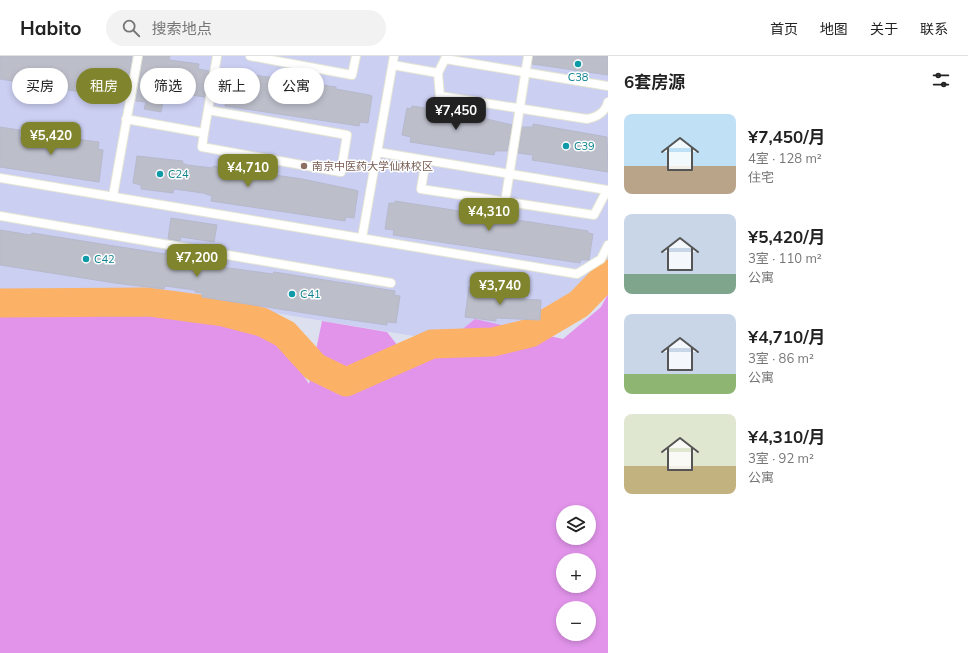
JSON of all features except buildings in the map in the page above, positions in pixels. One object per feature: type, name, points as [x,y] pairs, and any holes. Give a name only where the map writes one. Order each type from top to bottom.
[{"type":"lane","points":[[113,196],[138,56]]},
{"type":"lane","points":[[208,110],[347,135],[341,172],[202,148],[204,133],[217,56]]},
{"type":"lane","points":[[250,56],[352,75],[356,56]]},
{"type":"lane","points":[[362,238],[394,56]]},
{"type":"lane","points":[[505,202],[528,56]]},
{"type":"lane","points":[[608,86],[445,59],[438,73],[440,96],[587,119],[598,117],[607,107],[608,102]]},
{"type":"lane","points":[[393,65],[438,73]]},
{"type":"lane","points":[[126,119],[204,133]]},
{"type":"lane","points":[[377,152],[426,160],[509,174],[607,190],[594,215],[421,189],[426,160]]},
{"type":"lane","points":[[0,178],[577,274],[601,259],[608,245]]},
{"type":"lane","points":[[0,216],[391,283]]},
{"type":"shaded area","name":"南京中医药大学仙林校区","points":[[0,56],[608,56],[608,277],[561,317],[440,337],[414,336],[179,297],[0,305]]},
{"type":"shaded area","points":[[608,294],[608,653],[0,653],[0,313],[164,314],[252,327],[282,343],[309,384],[322,321],[387,332],[402,351],[459,332],[475,319],[563,339],[601,307]]},
{"type":"waterway","points":[[0,303],[148,302],[223,312],[262,322],[285,334],[315,367],[346,382],[432,344],[493,342],[530,333],[579,304],[608,274]]},
{"type":"place","name":"C38","points":[[578,64]]},
{"type":"place","name":"C39","points":[[566,146]]},
{"type":"place","name":"南京中医药大学仙林校区","points":[[304,166]]},
{"type":"place","name":"C24","points":[[160,174]]},
{"type":"place","name":"C42","points":[[86,259]]},
{"type":"place","name":"C41","points":[[292,294]]}]
